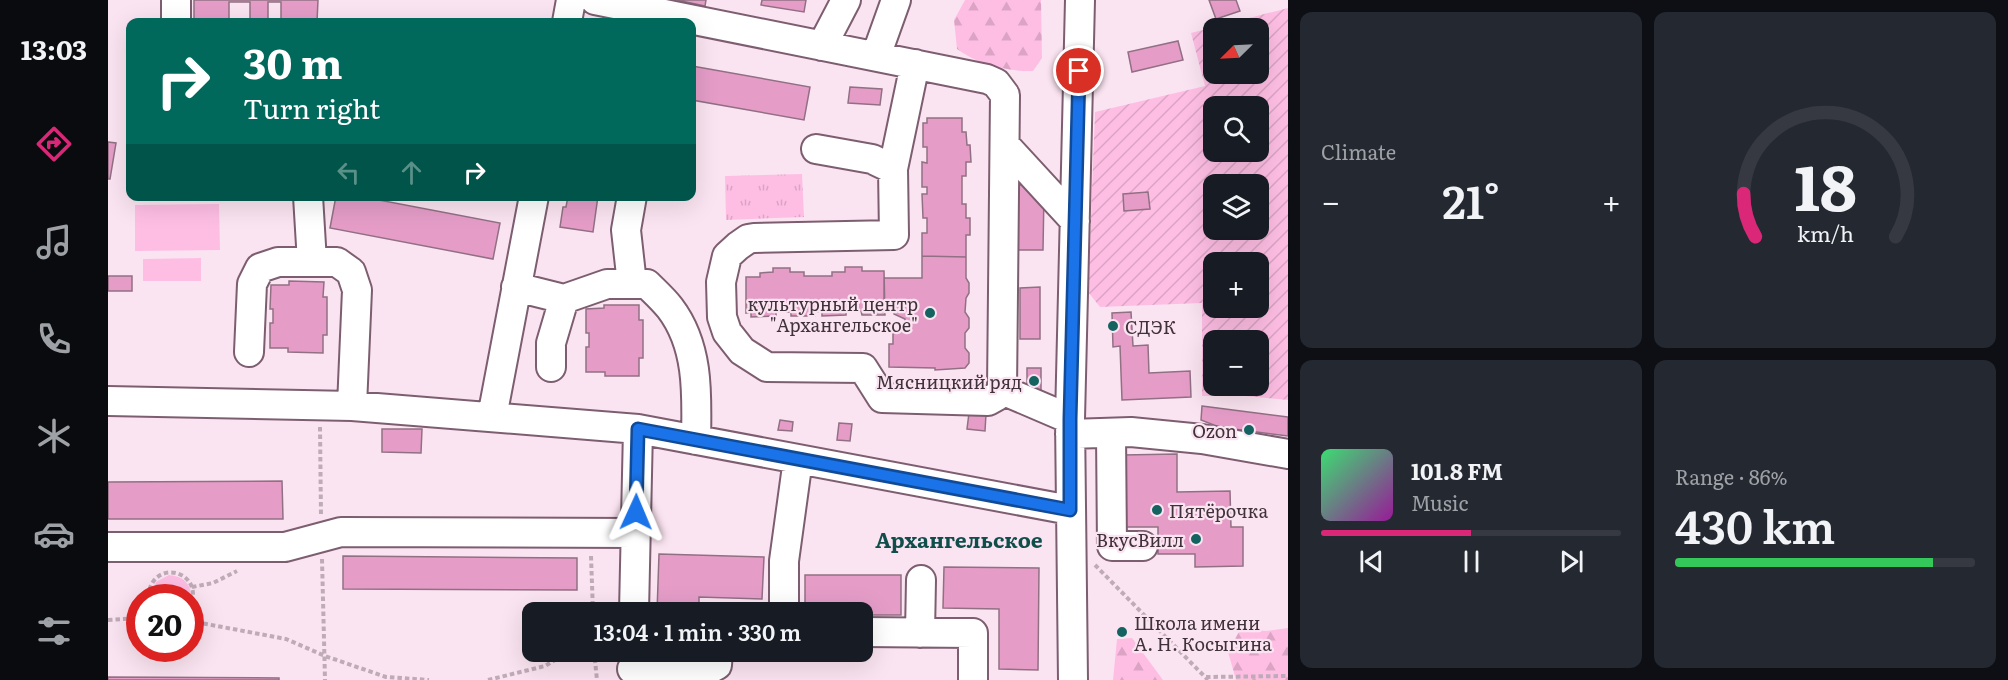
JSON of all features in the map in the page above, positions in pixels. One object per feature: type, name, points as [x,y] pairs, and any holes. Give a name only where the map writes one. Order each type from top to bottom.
[{"type":"street","points":[[176,0],[176,18]]},
{"type":"street","points":[[568,18],[571,0]]},
{"type":"street","points":[[596,0],[686,18]]},
{"type":"street","points":[[822,45],[846,0]]},
{"type":"street","points":[[876,56],[896,0]]},
{"type":"street","points":[[1073,680],[1070,427],[1080,0]]},
{"type":"street","points":[[696,20],[822,45],[915,64],[987,79],[1002,88],[1005,95],[1002,390],[988,401],[882,398],[863,368],[767,367],[742,351],[727,332],[722,317],[721,282],[727,256],[738,246],[754,238],[894,235],[893,169],[915,64]]},
{"type":"street","points":[[1005,145],[1075,221]]},
{"type":"street","points":[[816,149],[872,159],[893,169]]},
{"type":"street","points":[[308,201],[312,262]]},
{"type":"street","points":[[492,417],[533,201]]},
{"type":"street","points":[[631,201],[626,230],[632,284]]},
{"type":"street","points":[[249,352],[252,284],[260,268],[278,262],[337,262],[351,272],[357,290],[352,406]]},
{"type":"street","points":[[516,287],[564,299],[606,284],[647,284],[670,308],[684,331],[692,352],[696,397],[696,440]]},
{"type":"street","points":[[551,367],[550,343],[564,299]]},
{"type":"street","points":[[1002,390],[1070,427],[1111,433],[1131,432],[1202,439],[1288,454]]},
{"type":"street","points":[[108,401],[352,406],[638,429],[1070,510]]},
{"type":"street","points":[[634,602],[638,429]]},
{"type":"street","points":[[1111,433],[1112,546],[1143,546]]},
{"type":"street","points":[[784,602],[784,561],[798,459]]},
{"type":"street","points":[[108,547],[285,547],[341,532],[636,533]]},
{"type":"street","points":[[920,633],[921,579]]},
{"type":"street","points":[[873,632],[973,633],[973,680]]},
{"type":"street","points":[[632,667],[710,669],[717,665],[717,662]]},
{"type":"path","points":[[591,533],[593,602]]},
{"type":"path","points":[[1071,541],[1207,679],[1288,676]]},
{"type":"path","points":[[204,585],[213,583],[242,568],[243,547]]},
{"type":"path","points":[[152,584],[158,576],[169,572],[181,574],[190,584]]},
{"type":"path","points":[[108,620],[126,619]]},
{"type":"path","points":[[204,624],[286,639],[325,656],[386,677],[429,680]]},
{"type":"path","points":[[488,680],[544,666],[551,662]]},
{"type":"path","points":[[595,662],[597,680]]},
{"type":"green space","points":[[965,0],[1041,0],[1042,58],[1033,71],[993,66],[957,49],[954,20]]},
{"type":"green space","points":[[1288,8],[1288,400],[1245,396],[1269,396],[1269,330],[1203,330],[1202,396],[1202,303],[1100,307],[1088,292],[1095,112],[1205,86],[1204,84],[1269,84],[1269,18],[1249,18]]},
{"type":"green space","points":[[1203,30],[1203,78],[1191,33]]},
{"type":"green space","points":[[802,174],[804,217],[726,220],[725,176]]},
{"type":"green space","points":[[219,204],[220,250],[135,251],[135,205]]},
{"type":"green space","points":[[201,258],[201,281],[143,281],[143,259]]},
{"type":"green space","points":[[169,575],[183,579],[187,584],[155,584]]},
{"type":"green space","points":[[1241,628],[1266,631],[1288,628],[1288,680],[1236,680],[1228,652]]},
{"type":"green space","points":[[1132,638],[1163,680],[1113,680],[1117,639]]},
{"type":"building","points":[[194,0],[318,0],[317,18],[281,18],[281,2],[268,2],[268,18],[250,18],[250,2],[229,2],[229,18],[194,18]]},
{"type":"building","points":[[677,0],[706,0],[705,6]]},
{"type":"building","points":[[762,0],[806,0],[804,12],[761,5]]},
{"type":"building","points":[[1209,0],[1236,0],[1240,11],[1216,18]]},
{"type":"building","points":[[1178,41],[1183,60],[1132,72],[1128,52]]},
{"type":"building","points":[[696,67],[810,87],[804,120],[696,101]]},
{"type":"building","points":[[850,87],[882,89],[880,105],[848,103]]},
{"type":"building","points":[[927,118],[962,118],[962,132],[966,132],[967,145],[970,145],[971,162],[966,162],[966,176],[962,176],[962,204],[966,204],[966,218],[970,218],[970,235],[966,235],[966,257],[922,256],[922,233],[927,233],[927,218],[923,218],[922,194],[927,194],[927,187],[922,187],[922,162],[927,163],[927,147],[923,147],[923,123],[927,123]]},
{"type":"building","points":[[108,142],[116,143],[110,179],[108,179]]},
{"type":"building","points":[[1013,185],[1032,185],[1044,193],[1043,250],[1012,250]]},
{"type":"building","points":[[1148,192],[1150,209],[1124,211],[1123,194]]},
{"type":"building","points":[[335,201],[384,201],[500,223],[493,259],[330,228]]},
{"type":"building","points":[[567,201],[597,201],[593,232],[560,227],[563,207],[566,207]]},
{"type":"building","name":"культурный центр \"Архангельское\"","points":[[922,256],[966,257],[969,293],[966,298],[965,312],[969,318],[969,328],[965,333],[965,348],[969,353],[969,363],[965,368],[935,370],[935,368],[889,367],[889,344],[893,344],[893,334],[905,328],[905,319],[894,314],[893,304],[884,303],[884,278],[922,278]]},
{"type":"building","points":[[845,267],[862,267],[862,271],[884,271],[885,315],[862,315],[861,311],[846,311],[846,315],[822,316],[822,311],[815,312],[815,316],[791,316],[791,312],[776,312],[776,316],[751,317],[751,312],[746,313],[746,277],[760,277],[760,273],[773,272],[773,268],[790,268],[790,272],[804,272],[804,276],[832,276],[832,272],[845,272]]},
{"type":"building","points":[[108,276],[132,276],[132,291],[108,291]]},
{"type":"building","points":[[289,281],[324,282],[323,297],[327,297],[327,335],[323,335],[323,353],[288,352],[288,348],[270,348],[270,323],[273,323],[273,309],[270,309],[271,285],[289,285]]},
{"type":"building","points":[[1040,287],[1040,339],[1020,339],[1020,288]]},
{"type":"building","points":[[604,305],[639,305],[639,320],[643,320],[643,358],[639,358],[639,376],[605,376],[605,372],[586,372],[586,347],[589,347],[589,333],[586,333],[586,309],[604,308]]},
{"type":"building","points":[[1131,312],[1133,346],[1148,345],[1149,373],[1190,371],[1191,397],[1122,400],[1120,346],[1113,347],[1112,313]]},
{"type":"building","name":"Мясницкий ряд","points":[[1027,368],[1041,368],[1041,394],[1027,393]]},
{"type":"building","points":[[1202,406],[1288,417],[1288,436],[1219,427],[1201,420]]},
{"type":"building","points":[[969,413],[986,414],[985,431],[967,429]]},
{"type":"building","points":[[780,420],[793,422],[792,431],[778,430]]},
{"type":"building","points":[[839,423],[852,424],[850,441],[837,440]]},
{"type":"building","points":[[382,429],[422,429],[421,453],[382,452]]},
{"type":"building","points":[[1177,454],[1177,492],[1230,491],[1231,527],[1243,527],[1243,566],[1195,567],[1195,554],[1158,554],[1158,527],[1124,527],[1123,455]]},
{"type":"building","points":[[282,481],[283,519],[108,519],[108,482]]},
{"type":"building","points":[[659,554],[764,557],[762,599],[699,597],[699,602],[657,602]]},
{"type":"building","points":[[343,556],[577,558],[577,590],[343,589]]},
{"type":"building","points":[[944,567],[1039,568],[1038,670],[999,669],[999,609],[943,608]]},
{"type":"building","points":[[805,575],[901,575],[901,615],[873,615],[873,602],[805,602]]},
{"type":"building","points":[[108,677],[279,678],[279,680],[108,680]]},
{"type":"place","name":"культурный центр \"Архангельское\"","points":[[930,313]]},
{"type":"place","name":"СДЭК","points":[[1113,326]]},
{"type":"place","name":"Мясницкий ряд","points":[[1034,381]]},
{"type":"place","name":"Ozon","points":[[1249,430]]},
{"type":"place","name":"Пятёрочка","points":[[1157,510]]},
{"type":"place","name":"ВкусВилл","points":[[1196,539]]},
{"type":"place","name":"Школа имени А. Н. Косыгина","points":[[1122,632]]},
{"type":"district","name":"Архангельское","points":[[959,538]]},
{"type":"route","points":[[636,512],[638,429],[1070,510],[1070,419],[1079,71]]}]
